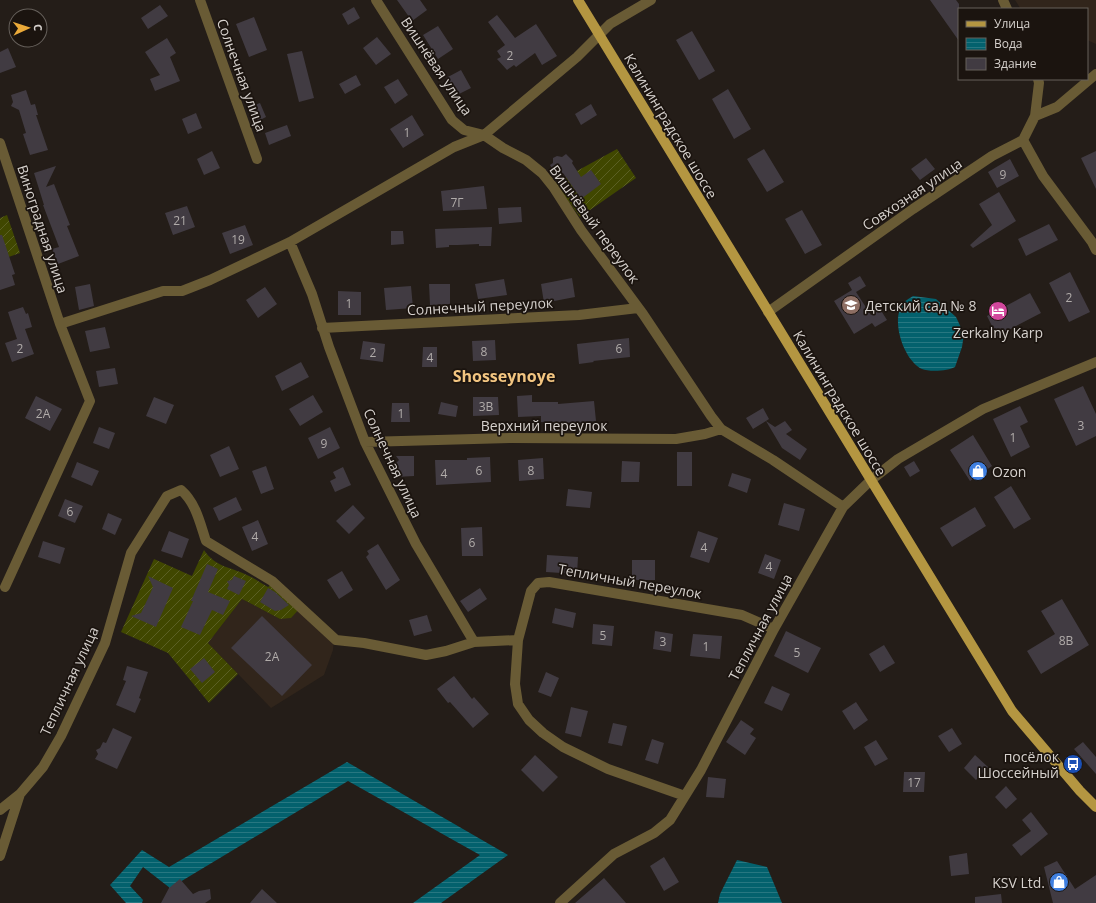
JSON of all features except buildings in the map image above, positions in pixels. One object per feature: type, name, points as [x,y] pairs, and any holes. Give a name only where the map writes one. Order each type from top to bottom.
[{"type":"main road","name":"Калининградское шоссе","points":[[578,0],[1012,711],[1080,791],[1096,807]]},
{"type":"street","name":"Солнечная улица","points":[[200,0],[257,159]]},
{"type":"street","name":"Вишнёвая улица","points":[[376,0],[452,120],[464,130],[484,135]]},
{"type":"street","points":[[60,324],[163,291],[182,291],[210,280],[290,242],[454,147],[484,135],[577,57],[610,24],[651,0]]},
{"type":"street","points":[[1035,116],[1057,107],[1096,74]]},
{"type":"street","points":[[1038,80],[1035,116],[1023,140],[1043,176],[1092,242],[1096,250]]},
{"type":"street","name":"Вишнёвый переулок","points":[[484,135],[503,148],[526,160],[542,173],[554,188],[581,230],[638,308],[721,429]]},
{"type":"street","name":"Совхозная улица","points":[[768,312],[913,209],[992,156],[1023,140]]},
{"type":"street","name":"Виноградная улица","points":[[0,143],[60,324],[90,401],[5,586]]},
{"type":"street","name":"Солнечная улица","points":[[290,242],[312,294],[322,328],[365,442],[416,544],[474,642]]},
{"type":"street","name":"Солнечный переулок","points":[[322,328],[579,316],[638,308]]},
{"type":"street","points":[[871,480],[898,459],[983,409],[1096,362]]},
{"type":"street","points":[[721,429],[773,460],[843,507]]},
{"type":"street","name":"Верхний переулок","points":[[365,442],[512,438],[676,439],[721,429]]},
{"type":"street","name":"Тепличная улица","points":[[560,903],[614,854],[654,833],[670,820],[700,770],[774,629],[843,507],[871,480]]},
{"type":"street","name":"Тепличная улица","points":[[20,794],[42,767],[61,736],[105,643],[131,553],[167,496],[181,490],[189,497],[195,508],[206,541],[272,581],[336,640],[426,655],[446,651],[474,642],[518,640]]},
{"type":"street","name":"Тепличный переулок","points":[[518,640],[531,591],[538,583],[549,582],[742,615],[774,629]]},
{"type":"street","points":[[518,640],[515,684],[518,704],[529,720],[543,734],[563,747],[608,769],[685,796]]},
{"type":"street","points":[[0,810],[20,794]]},
{"type":"street","points":[[0,856],[20,794]]},
{"type":"shaded area","points":[[1015,0],[1096,0],[1096,44],[1088,40],[1088,8],[1020,8]]},
{"type":"shaded area","points":[[242,599],[280,619],[301,607],[334,637],[333,650],[324,675],[271,708],[208,643]]},
{"type":"green space","points":[[617,149],[636,178],[580,217],[555,183]]},
{"type":"green space","points":[[7,215],[20,253],[0,260],[0,218]]},
{"type":"green space","points":[[204,550],[219,564],[252,577],[268,587],[272,584],[301,607],[291,618],[280,619],[242,599],[208,643],[238,674],[209,703],[168,653],[121,632],[154,559],[192,576]]},
{"type":"water","points":[[913,296],[936,299],[956,317],[964,334],[962,347],[955,367],[934,371],[925,370],[915,365],[910,358],[901,339],[898,319],[899,310],[903,303]]},
{"type":"water","points":[[347,762],[508,855],[441,903],[413,903],[480,855],[348,781],[170,888],[143,867],[130,886],[143,900],[142,903],[126,903],[110,885],[142,850],[169,867]]},
{"type":"water","points":[[737,860],[767,867],[782,903],[718,903],[720,894]]},
{"type":"place","name":"Детский сад № 8","points":[[851,305]]},
{"type":"place","name":"Zerkalny Karp","points":[[998,311]]},
{"type":"place","name":"Ozon","points":[[978,471]]},
{"type":"place","name":"посёлок Шоссейный","points":[[1073,764]]},
{"type":"place","name":"KSV Ltd.","points":[[1059,882]]},
{"type":"district","name":"Shosseynoye","points":[[504,376]]}]
